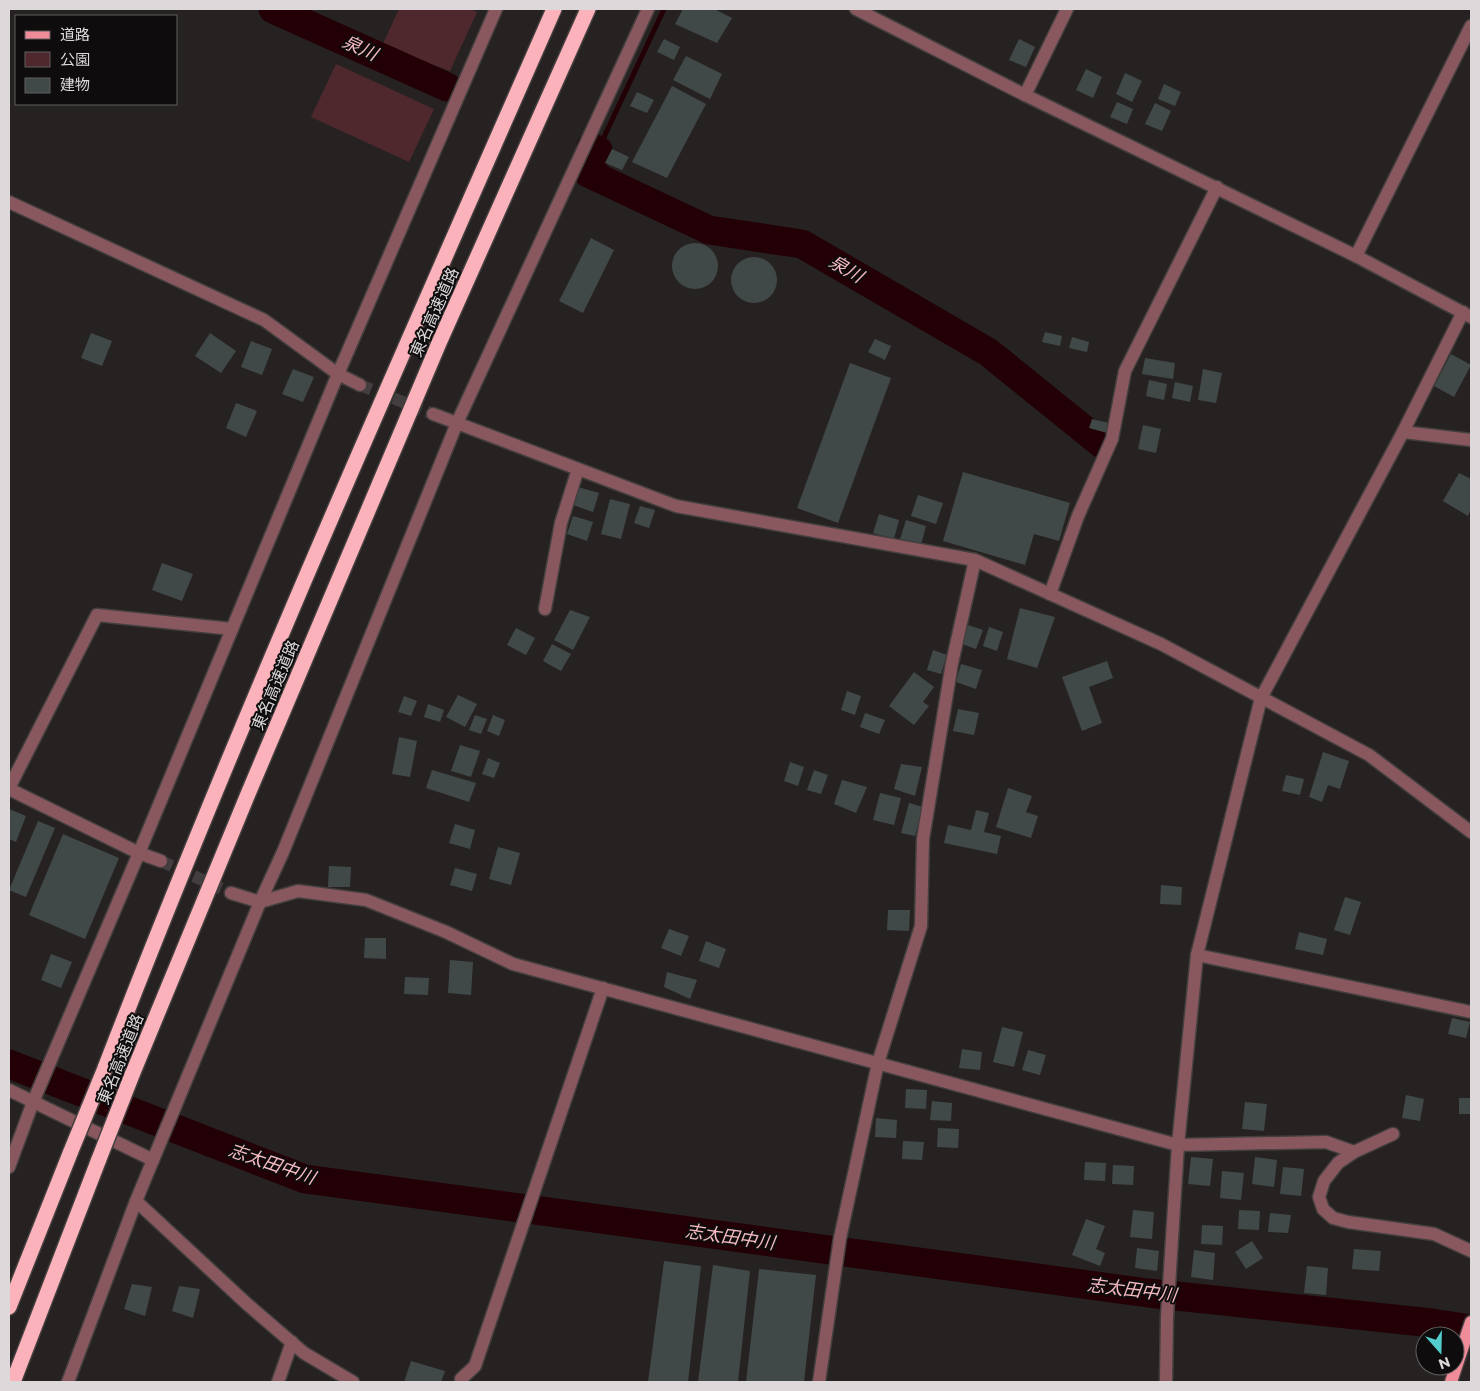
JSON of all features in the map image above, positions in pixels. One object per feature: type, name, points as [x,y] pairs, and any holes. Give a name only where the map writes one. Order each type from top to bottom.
[{"type":"highway","name":"東名高速道路","points":[[9,1308],[151,948],[260,682],[554,9]]},
{"type":"highway","name":"東名高速道路","points":[[13,1382],[132,1075],[252,785],[432,362],[588,9]]},
{"type":"main road","points":[[1451,1382],[1471,1322]]},
{"type":"street","points":[[9,1167],[33,1102],[139,853],[338,374],[496,9]]},
{"type":"street","points":[[68,1382],[136,1201],[260,902],[283,852],[457,423],[648,9]]},
{"type":"street","points":[[856,9],[871,12],[1025,95],[1356,256],[1467,315],[1261,698],[1197,955],[1178,1145],[1167,1317],[1166,1382]]},
{"type":"street","points":[[1025,95],[1067,9]]},
{"type":"street","points":[[1356,256],[1471,26]]},
{"type":"street","points":[[1050,594],[1078,516],[1112,439],[1126,372],[1216,187]]},
{"type":"street","points":[[9,202],[264,320],[338,374],[360,385]]},
{"type":"street","points":[[433,414],[676,506],[975,560],[1161,644],[1369,755],[1471,832]]},
{"type":"street","points":[[1403,432],[1471,440]]},
{"type":"street","points":[[545,609],[562,523],[578,469]]},
{"type":"street","points":[[819,1382],[840,1238],[878,1064],[921,926],[923,839],[952,663],[975,560]]},
{"type":"street","points":[[160,861],[139,853],[9,788],[97,615],[232,629]]},
{"type":"street","points":[[231,893],[260,902],[298,891],[366,900],[446,932],[513,964],[1178,1145],[1326,1142],[1354,1152]]},
{"type":"street","points":[[1197,955],[1471,1012]]},
{"type":"street","points":[[462,1381],[475,1366],[603,988]]},
{"type":"street","points":[[9,1090],[153,1160]]},
{"type":"street","points":[[1393,1134],[1354,1152],[1338,1163],[1324,1182],[1320,1197],[1323,1209],[1333,1218],[1348,1222],[1434,1234],[1471,1251]]},
{"type":"street","points":[[136,1201],[247,1304],[304,1353],[353,1382]]},
{"type":"street","points":[[278,1382],[292,1342]]},
{"type":"green space","points":[[399,9],[469,9],[477,12],[450,71],[382,46]]},
{"type":"green space","points":[[336,64],[434,109],[409,162],[311,117]]},
{"type":"building","points":[[683,9],[714,9],[732,18],[717,43],[675,24]]},
{"type":"building","points":[[664,39],[680,47],[674,60],[657,52]]},
{"type":"building","points":[[1019,39],[1035,47],[1026,67],[1009,60]]},
{"type":"building","points":[[686,56],[722,74],[710,99],[673,80]]},
{"type":"building","points":[[1086,69],[1102,77],[1093,98],[1076,90]]},
{"type":"building","points":[[1125,73],[1142,81],[1132,102],[1116,94]]},
{"type":"building","points":[[1164,84],[1181,92],[1175,106],[1158,99]]},
{"type":"building","points":[[672,86],[706,104],[667,178],[632,162]]},
{"type":"building","points":[[637,92],[654,100],[647,113],[630,106]]},
{"type":"building","points":[[1117,102],[1133,109],[1127,124],[1110,117]]},
{"type":"building","points":[[1155,103],[1171,111],[1162,131],[1145,124]]},
{"type":"building","points":[[612,149],[629,157],[622,170],[605,163]]},
{"type":"building","points":[[591,238],[614,250],[583,313],[559,301]]},
{"type":"building","points":[[695,243],[708,247],[714,253],[718,266],[714,279],[708,285],[695,289],[682,285],[676,279],[672,266],[676,253],[682,247]]},
{"type":"building","points":[[754,257],[767,261],[773,267],[777,280],[773,293],[767,299],[754,303],[741,299],[735,293],[731,280],[735,267],[741,261]]},
{"type":"building","points":[[1045,332],[1062,336],[1060,346],[1042,342]]},
{"type":"building","points":[[91,333],[112,341],[102,366],[81,358]]},
{"type":"building","points":[[210,333],[236,351],[221,373],[195,356]]},
{"type":"building","points":[[1072,337],[1089,342],[1087,352],[1069,348]]},
{"type":"building","points":[[875,339],[891,346],[885,360],[868,352]]},
{"type":"building","points":[[251,341],[272,349],[262,375],[241,367]]},
{"type":"building","points":[[1451,354],[1471,365],[1454,397],[1434,386]]},
{"type":"building","points":[[1145,358],[1175,363],[1173,379],[1142,374]]},
{"type":"building","points":[[850,363],[891,378],[838,523],[797,508]]},
{"type":"building","points":[[293,369],[314,377],[303,402],[282,394]]},
{"type":"building","points":[[1203,369],[1222,373],[1216,403],[1198,400]]},
{"type":"building","points":[[1149,380],[1167,384],[1164,400],[1146,396]]},
{"type":"building","points":[[1175,382],[1193,386],[1190,402],[1172,398]]},
{"type":"building","points":[[236,403],[257,411],[246,437],[226,428]]},
{"type":"building","points":[[1092,419],[1109,423],[1107,433],[1089,428]]},
{"type":"building","points":[[1143,425],[1161,429],[1156,453],[1138,449]]},
{"type":"building","points":[[963,472],[1070,503],[1059,541],[1034,534],[1025,565],[943,541]]},
{"type":"building","points":[[1459,473],[1471,479],[1471,509],[1468,516],[1443,501]]},
{"type":"building","points":[[578,487],[599,493],[593,512],[573,505]]},
{"type":"building","points":[[918,495],[943,503],[936,524],[911,516]]},
{"type":"building","points":[[610,499],[630,504],[621,539],[601,534]]},
{"type":"building","points":[[640,506],[655,510],[649,528],[634,523]]},
{"type":"building","points":[[879,514],[899,520],[894,539],[873,533]]},
{"type":"building","points":[[573,516],[593,522],[587,541],[567,534]]},
{"type":"building","points":[[906,520],[926,526],[921,545],[900,539]]},
{"type":"building","points":[[162,563],[193,574],[182,601],[152,590]]},
{"type":"building","points":[[1020,608],[1055,617],[1037,668],[1007,659]]},
{"type":"building","points":[[570,610],[590,617],[573,650],[554,640]]},
{"type":"building","points":[[968,625],[983,630],[976,649],[962,644]]},
{"type":"building","points":[[989,627],[1003,632],[997,651],[983,646]]},
{"type":"building","points":[[516,628],[535,638],[526,655],[507,645]]},
{"type":"building","points":[[552,644],[571,654],[561,671],[543,661]]},
{"type":"building","points":[[933,650],[947,655],[941,674],[927,670]]},
{"type":"building","points":[[1107,661],[1113,678],[1089,687],[1102,723],[1082,731],[1062,677]]},
{"type":"building","points":[[961,664],[982,670],[976,689],[956,682]]},
{"type":"building","points":[[914,672],[934,687],[923,702],[929,706],[914,725],[889,706]]},
{"type":"building","points":[[847,691],[861,696],[855,715],[841,710]]},
{"type":"building","points":[[458,695],[477,704],[465,727],[446,717]]},
{"type":"building","points":[[404,696],[417,701],[411,716],[398,712]]},
{"type":"building","points":[[428,704],[444,710],[440,722],[424,717]]},
{"type":"building","points":[[958,709],[979,713],[974,735],[953,731]]},
{"type":"building","points":[[865,713],[885,720],[879,734],[860,727]]},
{"type":"building","points":[[475,715],[487,719],[481,734],[469,730]]},
{"type":"building","points":[[493,715],[505,720],[499,736],[487,731]]},
{"type":"building","points":[[399,737],[417,741],[410,777],[392,774]]},
{"type":"building","points":[[460,745],[480,751],[471,777],[451,771]]},
{"type":"building","points":[[1323,752],[1349,761],[1340,789],[1328,785],[1322,802],[1309,797]]},
{"type":"building","points":[[488,758],[500,763],[494,778],[482,774]]},
{"type":"building","points":[[790,762],[804,767],[798,786],[784,781]]},
{"type":"building","points":[[901,764],[922,767],[915,796],[894,789]]},
{"type":"building","points":[[432,770],[476,783],[469,802],[426,788]]},
{"type":"building","points":[[814,770],[828,775],[821,794],[807,790]]},
{"type":"building","points":[[1286,775],[1304,779],[1300,795],[1282,791]]},
{"type":"building","points":[[842,780],[867,787],[856,813],[834,804]]},
{"type":"building","points":[[1008,788],[1032,796],[1026,812],[1038,816],[1031,838],[996,827]]},
{"type":"building","points":[[880,793],[901,798],[894,825],[873,820]]},
{"type":"building","points":[[909,803],[923,807],[915,836],[901,833]]},
{"type":"building","points":[[9,809],[26,816],[16,842],[9,839]]},
{"type":"building","points":[[976,810],[989,813],[984,832],[1001,836],[997,854],[944,843],[948,825],[971,830]]},
{"type":"building","points":[[38,821],[55,828],[26,897],[9,890]]},
{"type":"building","points":[[455,824],[475,830],[470,849],[449,843]]},
{"type":"building","points":[[63,834],[119,858],[85,939],[29,915]]},
{"type":"building","points":[[498,847],[520,853],[511,885],[489,879]]},
{"type":"building","points":[[329,866],[351,867],[350,887],[328,887]]},
{"type":"building","points":[[455,868],[477,874],[472,891],[450,885]]},
{"type":"building","points":[[1161,885],[1182,887],[1181,905],[1160,904]]},
{"type":"building","points":[[1345,897],[1361,902],[1350,935],[1334,930]]},
{"type":"building","points":[[888,910],[910,910],[909,931],[887,930]]},
{"type":"building","points":[[669,929],[689,936],[681,956],[661,948]]},
{"type":"building","points":[[1299,932],[1327,939],[1323,955],[1295,949]]},
{"type":"building","points":[[365,938],[386,938],[386,959],[364,958]]},
{"type":"building","points":[[706,941],[726,949],[719,968],[699,961]]},
{"type":"building","points":[[51,954],[72,962],[61,988],[41,980]]},
{"type":"building","points":[[450,960],[473,962],[471,995],[448,993]]},
{"type":"building","points":[[667,972],[697,980],[690,999],[664,987]]},
{"type":"building","points":[[405,977],[429,978],[428,995],[404,994]]},
{"type":"building","points":[[1452,1018],[1470,1022],[1466,1038],[1448,1034]]},
{"type":"building","points":[[1002,1027],[1023,1032],[1014,1067],[993,1062]]},
{"type":"building","points":[[962,1049],[982,1052],[980,1070],[959,1068]]},
{"type":"building","points":[[1028,1050],[1046,1055],[1040,1075],[1022,1070]]},
{"type":"building","points":[[906,1089],[927,1090],[926,1109],[905,1108]]},
{"type":"building","points":[[1406,1095],[1424,1099],[1420,1121],[1402,1118]]},
{"type":"building","points":[[1459,1098],[1471,1098],[1471,1114],[1459,1114]]},
{"type":"building","points":[[932,1101],[952,1103],[951,1121],[930,1120]]},
{"type":"building","points":[[1245,1102],[1267,1104],[1264,1131],[1242,1129]]},
{"type":"building","points":[[876,1118],[897,1120],[896,1138],[875,1137]]},
{"type":"building","points":[[938,1128],[959,1129],[958,1148],[937,1147]]},
{"type":"building","points":[[903,1141],[924,1142],[922,1160],[902,1159]]},
{"type":"building","points":[[1191,1157],[1213,1159],[1210,1186],[1188,1184]]},
{"type":"building","points":[[1255,1157],[1277,1160],[1274,1187],[1252,1184]]},
{"type":"building","points":[[1085,1162],[1106,1163],[1105,1181],[1084,1180]]},
{"type":"building","points":[[1113,1165],[1134,1166],[1133,1185],[1112,1184]]},
{"type":"building","points":[[1283,1167],[1304,1169],[1301,1196],[1280,1194]]},
{"type":"building","points":[[1222,1171],[1244,1173],[1241,1200],[1220,1198]]},
{"type":"building","points":[[1133,1210],[1154,1212],[1152,1239],[1130,1237]]},
{"type":"building","points":[[1239,1210],[1260,1211],[1259,1230],[1238,1229]]},
{"type":"building","points":[[1270,1213],[1291,1215],[1288,1233],[1268,1232]]},
{"type":"building","points":[[1086,1219],[1105,1226],[1096,1249],[1105,1253],[1100,1266],[1072,1255]]},
{"type":"building","points":[[1202,1225],[1223,1226],[1222,1245],[1201,1244]]},
{"type":"building","points":[[1252,1241],[1263,1258],[1246,1269],[1235,1252]]},
{"type":"building","points":[[1137,1248],[1159,1251],[1157,1271],[1135,1268]]},
{"type":"building","points":[[1354,1249],[1381,1251],[1379,1271],[1352,1269]]},
{"type":"building","points":[[1194,1250],[1215,1253],[1213,1280],[1191,1277]]},
{"type":"building","points":[[664,1261],[701,1266],[688,1382],[648,1382]]},
{"type":"building","points":[[713,1265],[750,1271],[738,1382],[698,1382]]},
{"type":"building","points":[[1307,1266],[1328,1268],[1326,1295],[1304,1293]]},
{"type":"building","points":[[759,1269],[816,1275],[804,1382],[746,1382]]},
{"type":"building","points":[[132,1284],[152,1287],[145,1316],[124,1309]]},
{"type":"building","points":[[179,1286],[200,1289],[193,1318],[172,1311]]},
{"type":"building","points":[[411,1361],[445,1371],[441,1382],[404,1382]]},
{"type":"waterway","name":"泉川","points":[[273,9],[447,87]]},
{"type":"waterway","points":[[598,150],[664,9]]},
{"type":"waterway","name":"泉川","points":[[591,147],[598,150],[588,173],[709,230],[802,244],[988,352],[1102,444]]},
{"type":"waterway","name":"志太田中川","points":[[9,1064],[305,1179],[1148,1293],[1432,1323],[1471,1329]]},
{"type":"tunnel","points":[[360,385],[433,414]]},
{"type":"tunnel","points":[[161,861],[231,893]]}]
